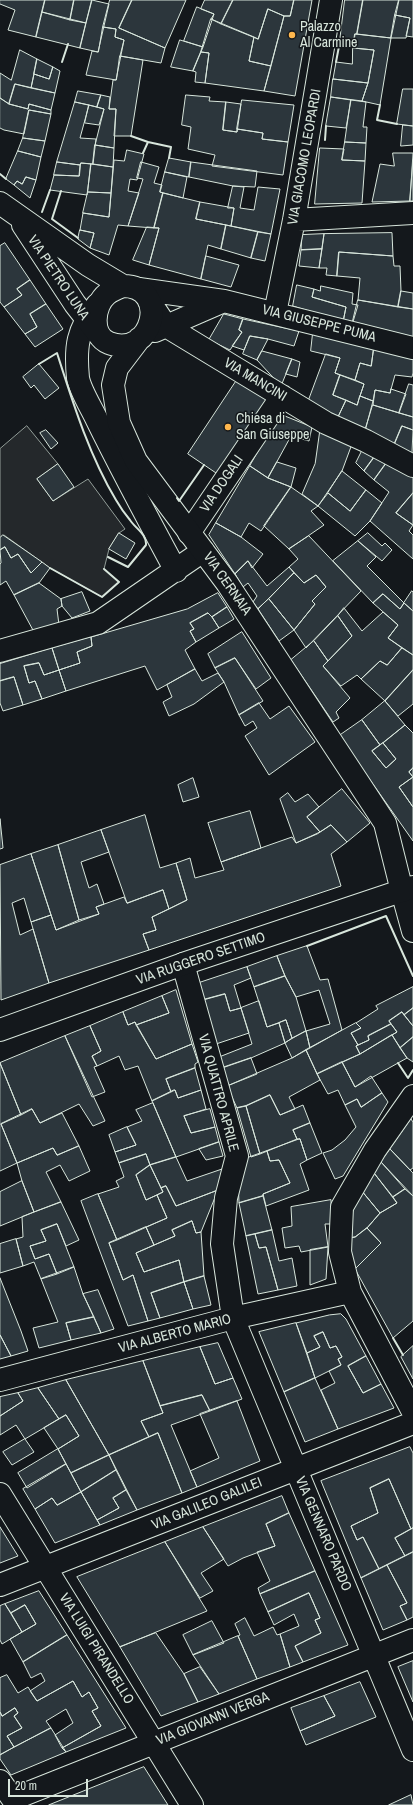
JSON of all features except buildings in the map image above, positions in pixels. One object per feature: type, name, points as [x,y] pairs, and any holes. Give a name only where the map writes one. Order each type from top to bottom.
[{"type":"street","name":"VIA GIACOMO LEOPARDI","points":[[275,313],[294,220],[331,0]]},
{"type":"street","name":"VIA PIETRO LUNA","points":[[0,203],[88,265],[137,292]]},
{"type":"street","points":[[294,220],[413,213]]},
{"type":"street","name":"VIA PIETRO LUNA","points":[[18,217],[53,273],[101,337]]},
{"type":"street","points":[[141,338],[151,324],[152,315],[137,292],[106,294],[86,319],[79,334],[77,349],[78,380],[118,465],[176,571]]},
{"type":"street","name":"VIA GIUSEPPE PUMA","points":[[137,292],[224,301],[413,348]]},
{"type":"street","name":"VIA MANCINI","points":[[137,292],[166,326],[326,423],[366,441],[413,466]]},
{"type":"street","points":[[100,301],[96,319],[96,328],[101,337],[108,343],[124,345],[224,301]]},
{"type":"street","name":"VIA CERNAIA","points":[[141,338],[117,368],[113,385],[119,423],[136,461],[227,583],[385,824],[408,889],[413,931]]},
{"type":"street","name":"VIA DOGALI","points":[[189,533],[282,396]]},
{"type":"street","points":[[0,651],[98,623],[204,551]]},
{"type":"street","name":"VIA RUGGERO SETTIMO","points":[[0,1030],[183,964],[408,889]]},
{"type":"street","name":"VIA QUATTRO APRILE","points":[[183,964],[236,1156],[226,1198],[222,1244],[233,1318]]},
{"type":"street","points":[[413,1096],[375,1150],[342,1207],[340,1252],[350,1292],[413,1412]]},
{"type":"street","name":"VIA ALBERTO MARIO","points":[[0,1380],[233,1318],[350,1292]]},
{"type":"street","name":"VIA GENNARO PARDO","points":[[233,1318],[413,1750]]},
{"type":"street","name":"VIA GALILEO GALILEI","points":[[0,1585],[413,1423]]},
{"type":"street","name":"VIA LUIGI PIRANDELLO","points":[[0,1494],[192,1805]]},
{"type":"street","name":"VIA GIOVANNI VERGA","points":[[15,1802],[154,1743],[413,1640]]},
{"type":"street","points":[[0,1781],[15,1802]]},
{"type":"shaded area","points":[[27,426],[58,464],[37,479],[53,501],[88,479],[125,529],[119,533],[109,549],[104,569],[119,582],[102,597],[50,568],[4,535],[0,538],[0,449]]},
{"type":"wall","points":[[336,62],[340,41]]},
{"type":"wall","points":[[62,62],[68,44]]},
{"type":"wall","points":[[380,105],[377,120],[397,124]]},
{"type":"wall","points":[[325,140],[326,126]]},
{"type":"wall","points":[[131,136],[148,142],[143,153]]},
{"type":"wall","points":[[148,142],[171,147],[169,158]]},
{"type":"wall","points":[[0,174],[6,179]]},
{"type":"wall","points":[[42,212],[50,190]]},
{"type":"wall","points":[[61,191],[52,219],[78,238]]},
{"type":"wall","points":[[39,364],[57,353],[82,428],[106,483],[119,505],[145,538],[146,545],[128,567],[108,557]]},
{"type":"wall","points":[[177,498],[179,501],[204,465]]},
{"type":"wall","points":[[50,568],[102,597],[119,582],[104,569]]},
{"type":"wall","points":[[307,946],[386,916],[413,976]]},
{"type":"wall","points":[[398,1063],[408,1078],[413,1070]]},
{"type":"wall","points":[[393,1338],[403,1355]]},
{"type":"place","name":"Palazzo Al Carmine","points":[[292,35]]},
{"type":"place","name":"Chiesa di San Giuseppe","points":[[228,427]]}]
